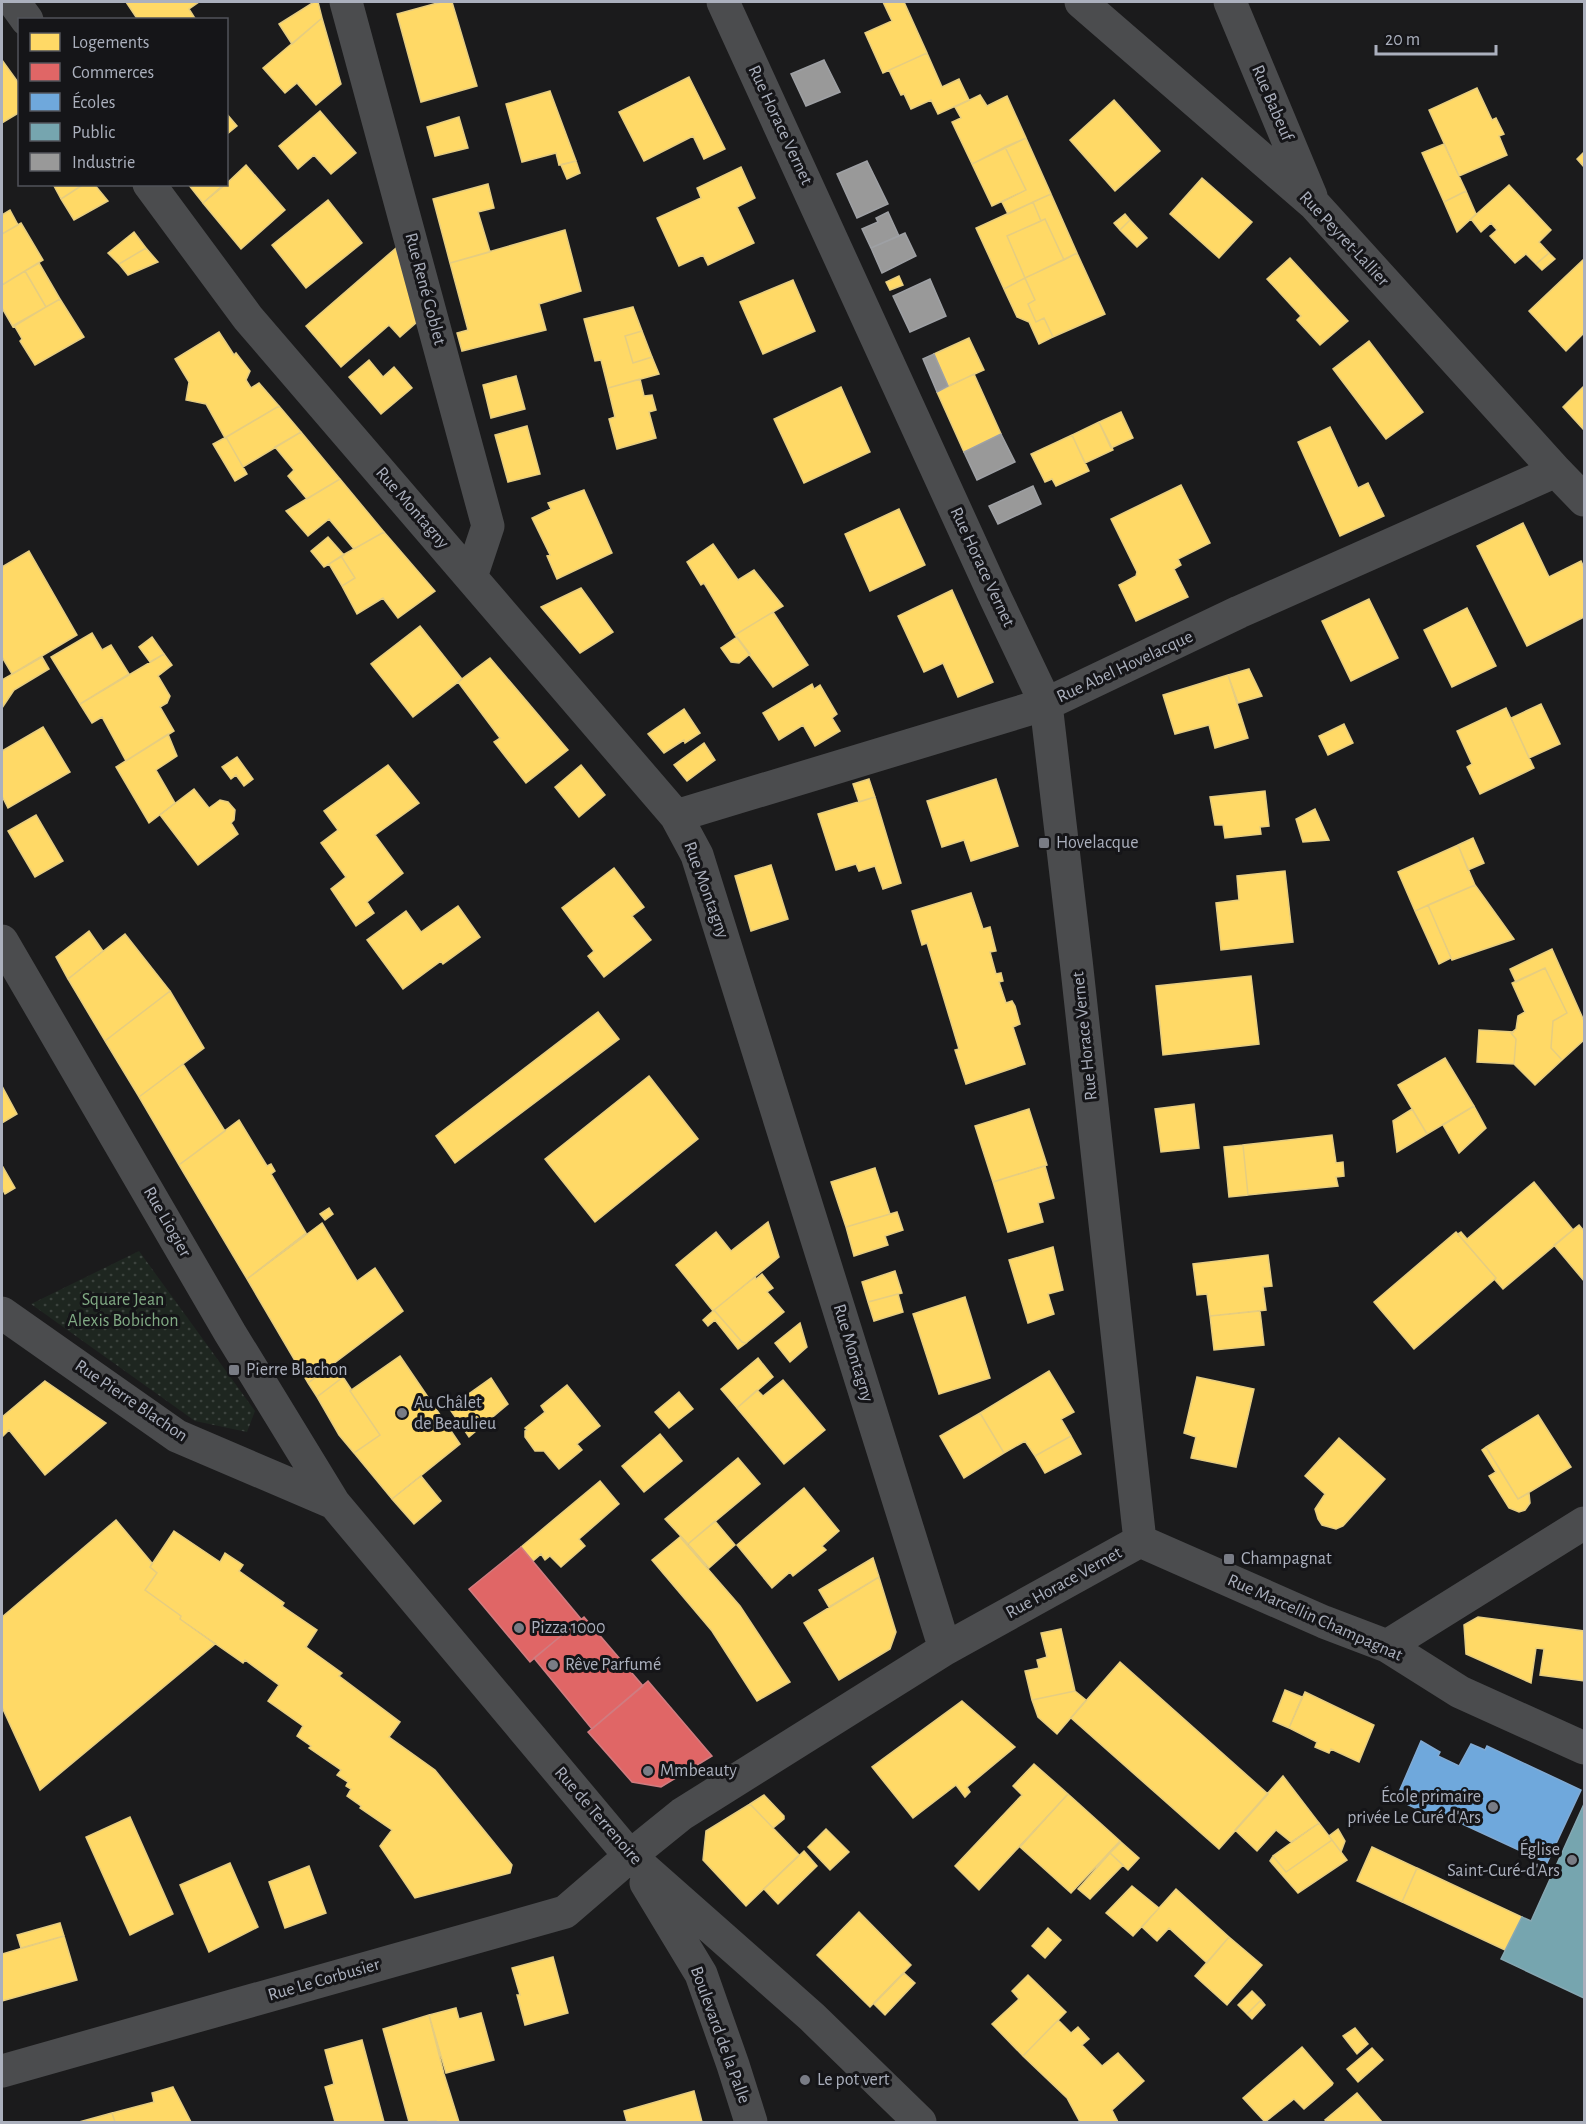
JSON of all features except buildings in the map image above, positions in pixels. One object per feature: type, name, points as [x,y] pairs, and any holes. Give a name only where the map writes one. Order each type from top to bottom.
[{"type":"street","points":[[14,2],[26,18]]},
{"type":"street","name":"Rue René Goblet","points":[[346,2],[488,526],[471,577]]},
{"type":"street","name":"Rue Horace Vernet","points":[[630,1856],[682,1814],[945,1649],[1140,1541],[1046,704],[723,2]]},
{"type":"street","name":"Rue Peyret-Lallier","points":[[1081,2],[1314,204],[1584,501]]},
{"type":"street","name":"Rue Babeuf","points":[[1230,2],[1314,204]]},
{"type":"street","name":"Rue Montagny","points":[[150,186],[248,318],[676,816],[697,855],[945,1649]]},
{"type":"street","name":"Rue Abel Hovelacque","points":[[676,816],[1046,704],[1239,612],[1556,471]]},
{"type":"street","name":"Rue Liogier","points":[[2,940],[230,1333],[334,1503]]},
{"type":"street","name":"Rue Pierre Blachon","points":[[2,1313],[177,1436],[334,1503]]},
{"type":"street","name":"Rue de Terrenoire","points":[[334,1503],[630,1856],[812,2018],[920,2122]]},
{"type":"street","points":[[1387,1646],[1584,1523]]},
{"type":"street","name":"Rue Marcellin Champagnat","points":[[1140,1541],[1324,1622],[1387,1646],[1460,1692],[1584,1748]]},
{"type":"street","name":"Rue Le Corbusier","points":[[2,2071],[565,1912],[630,1856]]},
{"type":"street","name":"Boulevard de la Palle","points":[[630,1856],[701,1974],[751,2122]]},
{"type":"green space","name":"Square Jean Alexis Bobichon","points":[[139,1251],[255,1411],[247,1432],[195,1421],[31,1304]]},
{"type":"place","name":"Hovelacque","points":[[1044,843]]},
{"type":"place","name":"Pierre Blachon","points":[[234,1370]]},
{"type":"place","name":"Au Châlet de Beaulieu","points":[[402,1413]]},
{"type":"place","name":"Champagnat","points":[[1229,1559]]},
{"type":"place","name":"Pizza 1000","points":[[519,1628]]},
{"type":"place","name":"Rêve Parfumé","points":[[553,1665]]},
{"type":"place","name":"Mmbeauty","points":[[648,1771]]},
{"type":"place","name":"École primaire privée Le Curé d'Ars","points":[[1493,1807]]},
{"type":"place","name":"Église Saint-Curé-d'Ars","points":[[1572,1860]]},
{"type":"place","name":"Le pot vert","points":[[805,2080]]}]
